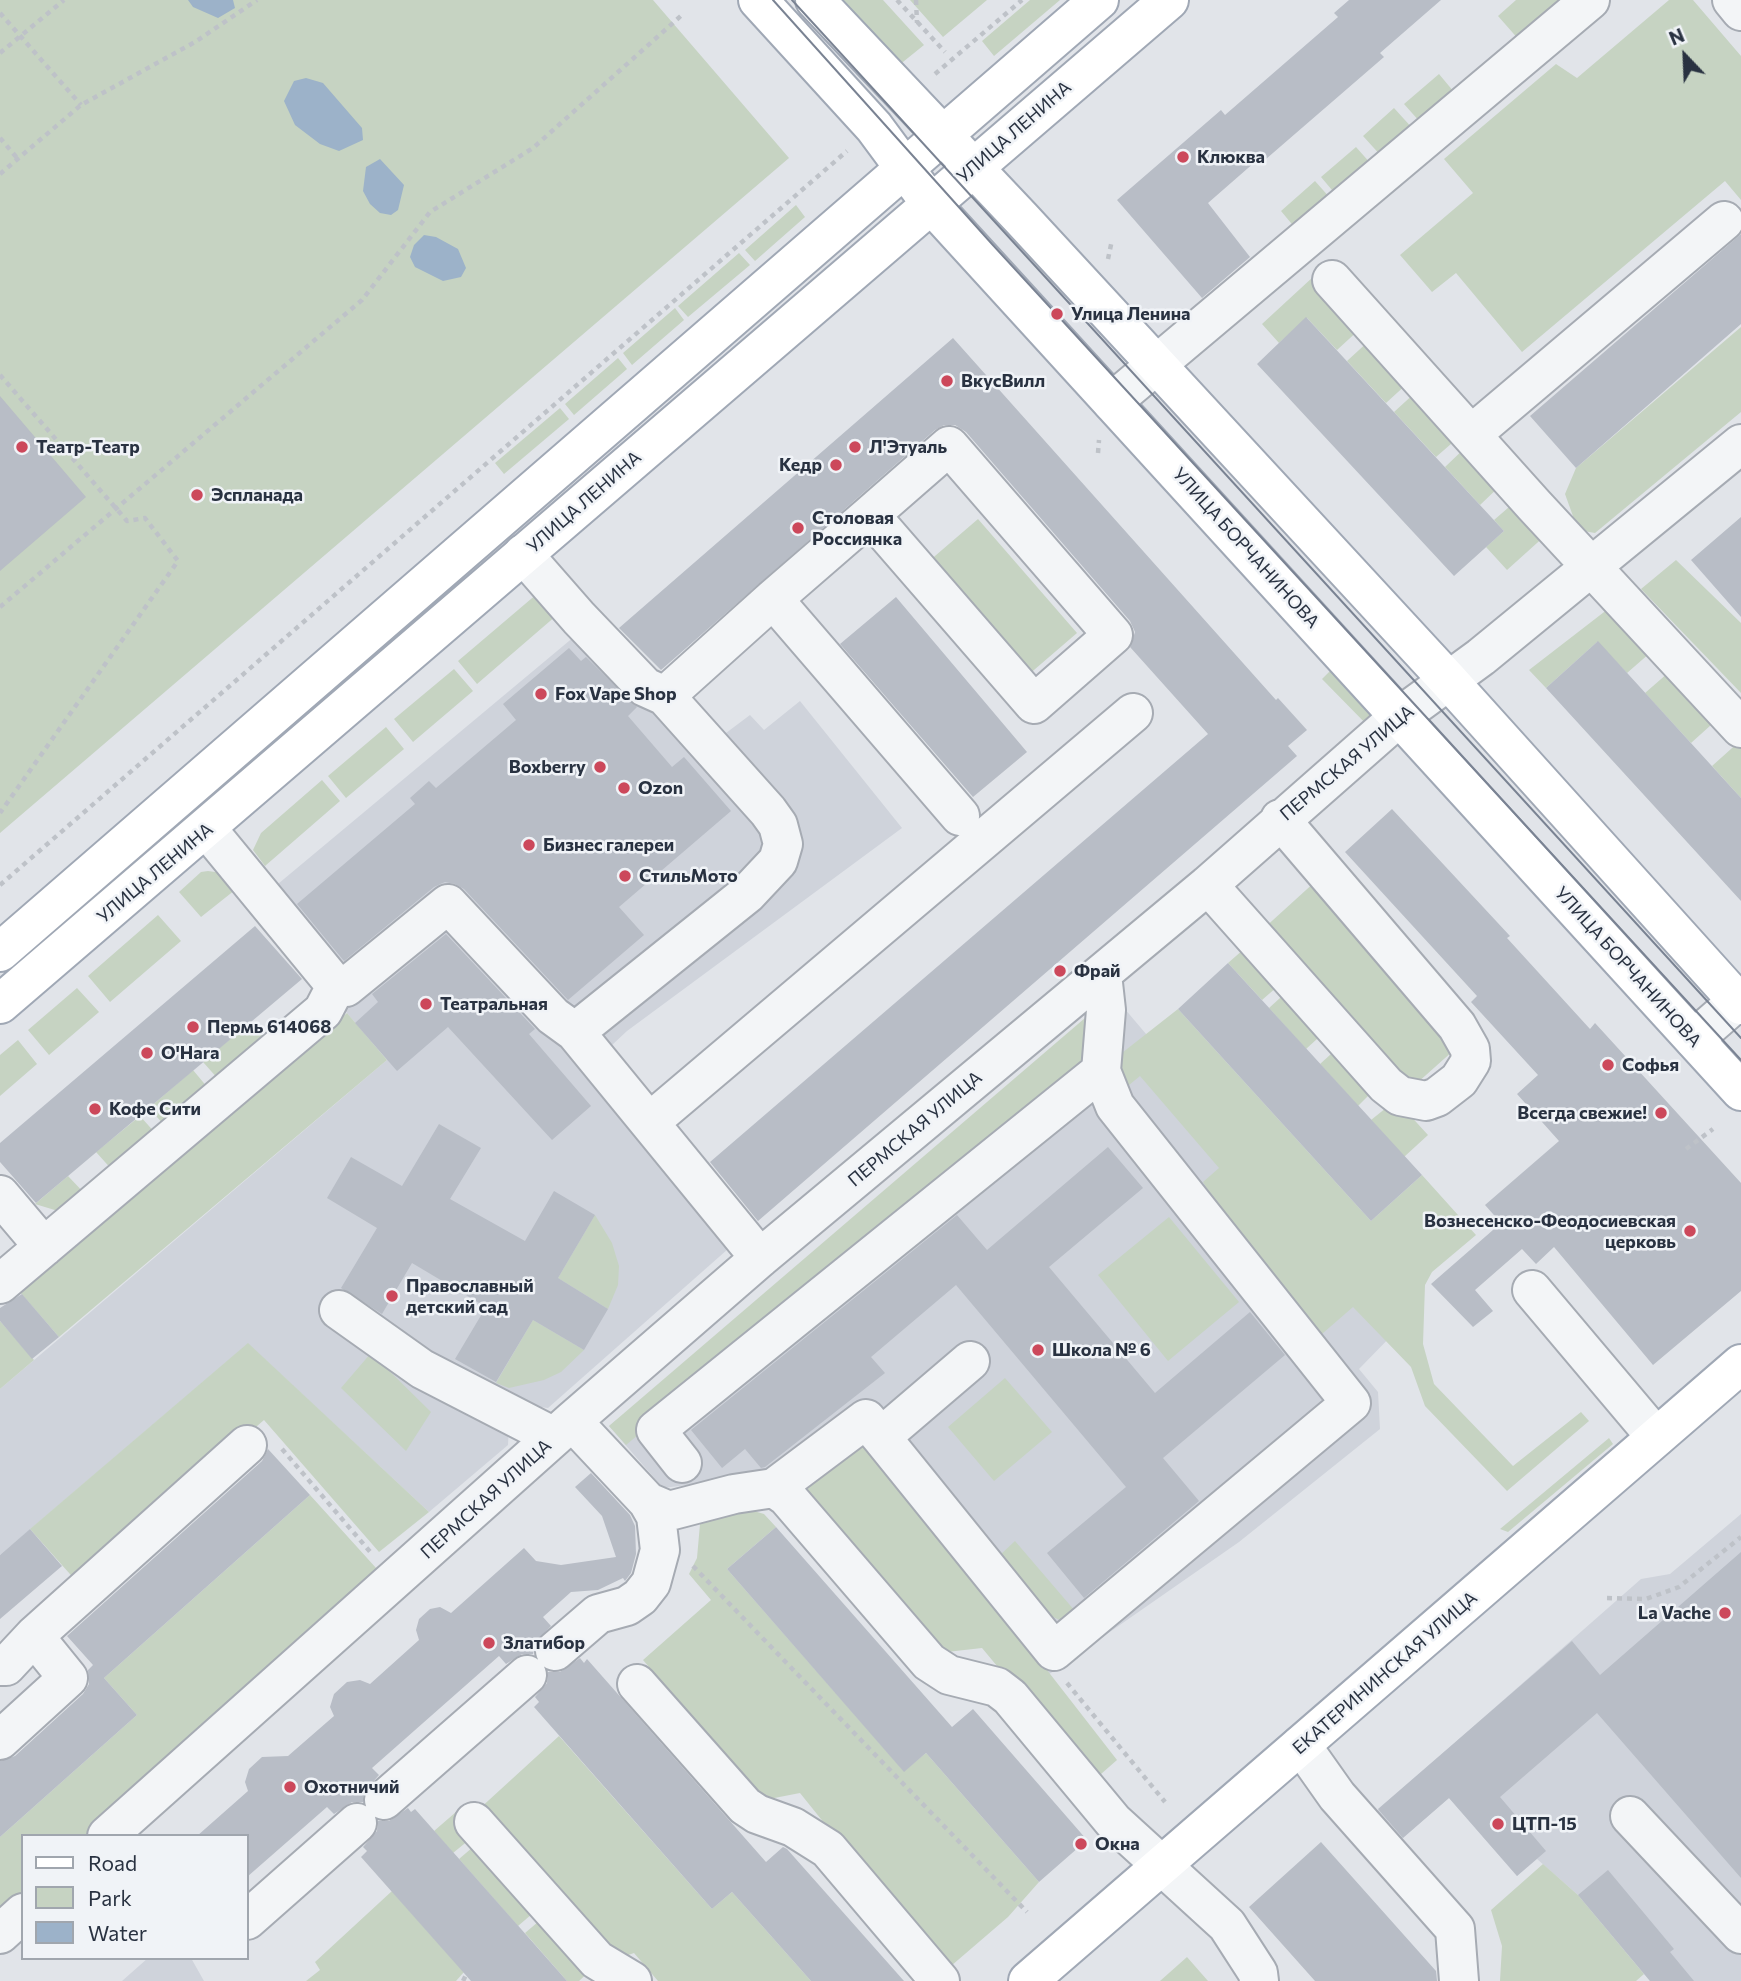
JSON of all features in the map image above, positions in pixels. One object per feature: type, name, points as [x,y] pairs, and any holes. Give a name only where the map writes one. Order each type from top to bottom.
[{"type":"main road","name":"УЛИЦА БОРЧАНИНОВА","points":[[758,0],[866,118],[931,204],[1741,1091]]},
{"type":"main road","points":[[815,0],[1157,365],[1740,1001]]},
{"type":"main road","points":[[0,952],[1099,0]]},
{"type":"main road","name":"УЛИЦА ЛЕНИНА","points":[[0,1004],[207,829],[1169,0]]},
{"type":"main road","name":"ЕКАТЕРИНИНСКАЯ УЛИЦА","points":[[1040,1977],[1161,1866],[1741,1364]]},
{"type":"street","points":[[1112,402],[1590,0]]},
{"type":"street","points":[[1732,0],[1741,11]]},
{"type":"street","points":[[1472,434],[1724,220]]},
{"type":"street","points":[[1332,280],[1741,728]]},
{"type":"street","name":"ПЕРМСКАЯ УЛИЦА","points":[[125,1830],[563,1429],[760,1258],[1208,885],[1399,717],[1593,567],[1741,444]]},
{"type":"street","points":[[665,696],[773,599],[949,446],[1113,635],[1034,704],[870,515]]},
{"type":"street","points":[[523,554],[645,687],[665,696],[768,811],[778,825],[783,844],[778,861],[757,885],[575,1032]]},
{"type":"street","points":[[773,599],[960,816]]},
{"type":"street","points":[[651,1121],[1133,713]]},
{"type":"street","points":[[1208,885],[1386,1085],[1400,1096],[1426,1101],[1437,1097],[1459,1080],[1471,1061],[1470,1049],[1457,1026],[1280,819]]},
{"type":"street","points":[[207,829],[336,985],[346,987],[448,904],[553,1016],[575,1032],[651,1121],[760,1258]]},
{"type":"street","points":[[653,1516],[734,1493],[774,1488],[866,1419],[1054,1651],[1351,1403],[1115,1106],[1101,1070],[1106,1010],[1102,974]]},
{"type":"street","points":[[0,1284],[323,1011],[336,985]]},
{"type":"street","points":[[1694,1039],[1740,1001]]},
{"type":"street","points":[[682,1463],[656,1430],[1101,1070]]},
{"type":"street","points":[[0,1195],[44,1247]]},
{"type":"street","points":[[1532,1290],[1656,1437]]},
{"type":"street","points":[[248,1919],[598,1614],[627,1606],[640,1597],[651,1583],[657,1567],[653,1516],[563,1429],[422,1369],[339,1310]]},
{"type":"street","points":[[881,1437],[971,1361]]},
{"type":"street","points":[[0,1666],[6,1666],[34,1636],[247,1445]]},
{"type":"street","points":[[774,1488],[787,1497],[929,1662],[949,1675],[997,1687],[1010,1698],[1113,1821],[1227,1925],[1258,1973],[1259,1981]]},
{"type":"street","points":[[0,1740],[68,1678],[34,1636]]},
{"type":"street","points":[[637,1684],[745,1805],[802,1831],[828,1849],[940,1981]]},
{"type":"street","points":[[1301,1745],[1337,1796],[1455,1929],[1459,1981]]},
{"type":"street","points":[[1630,1816],[1741,1934]]},
{"type":"street","points":[[474,1822],[597,1960],[632,1981]]},
{"type":"street","points":[[0,1934],[21,1915]]},
{"type":"path","points":[[0,53],[64,0]]},
{"type":"path","points":[[0,174],[81,106],[195,42],[257,0]]},
{"type":"path","points":[[897,0],[944,52]]},
{"type":"path","points":[[916,0],[917,23]]},
{"type":"path","points":[[953,59],[1023,0]]},
{"type":"path","points":[[0,13],[81,106]]},
{"type":"path","points":[[0,607],[362,300],[430,212],[533,148],[683,14]]},
{"type":"path","points":[[0,138],[18,159]]},
{"type":"path","points":[[0,885],[854,145]]},
{"type":"path","points":[[0,375],[127,521],[145,518],[178,561],[0,813]]},
{"type":"path","points":[[1686,1149],[1713,1129]]},
{"type":"path","points":[[247,1445],[266,1431],[395,1581]]},
{"type":"path","points":[[653,1516],[1027,1912]]},
{"type":"path","points":[[1606,1598],[1646,1599],[1679,1587],[1741,1537]]},
{"type":"path","points":[[1054,1651],[1056,1670],[1165,1802]]},
{"type":"path","points":[[463,1981],[466,1975]]},
{"type":"shaded area","points":[[581,631],[722,736],[750,715],[764,730],[800,701],[902,828],[627,1031],[582,1073],[728,1249],[548,1408],[527,1405],[509,1424],[508,1445],[429,1512],[248,1344],[0,1555],[0,1389],[387,1060],[254,904]]},
{"type":"shaded area","name":"Школа № 6","points":[[1124,1008],[1397,1330],[1359,1369],[1378,1392],[1380,1429],[1239,1542],[1048,1675],[765,1475],[663,1488],[609,1426]]},
{"type":"shaded area","points":[[1741,1514],[1741,1981],[1650,1981],[1578,1895],[1537,1859],[1517,1876],[1449,1798],[1400,1840],[1376,1812],[1641,1579],[1670,1574]]},
{"type":"shaded area","points":[[146,1960],[192,1960],[204,1981],[122,1981]]},
{"type":"green space","name":"Эспланада","points":[[0,0],[653,0],[789,158],[0,833]]},
{"type":"green space","points":[[837,0],[883,0],[924,45],[898,66]]},
{"type":"green space","points":[[910,0],[987,0],[943,37]]},
{"type":"green space","points":[[1030,0],[1060,0],[994,56],[982,41]]},
{"type":"green space","points":[[1516,0],[1565,0],[1520,41],[1498,16]]},
{"type":"green space","points":[[1669,0],[1693,0],[1741,56],[1741,200],[1725,181],[1522,352],[1456,273],[1432,292],[1400,255],[1473,193],[1444,159],[1556,64],[1577,78]]},
{"type":"green space","points":[[1439,74],[1454,92],[1420,122],[1404,104]]},
{"type":"green space","points":[[1394,108],[1414,130],[1383,158],[1363,136]]},
{"type":"green space","points":[[1356,147],[1372,165],[1337,196],[1321,177]]},
{"type":"green space","points":[[1315,181],[1331,199],[1296,229],[1281,211]]},
{"type":"green space","points":[[796,205],[805,217],[755,261],[745,250]]},
{"type":"green space","points":[[739,253],[750,265],[688,317],[678,306]]},
{"type":"green space","points":[[1313,277],[1361,328],[1337,350],[1307,318],[1279,343],[1262,324]]},
{"type":"green space","points":[[675,308],[684,320],[632,365],[623,353]]},
{"type":"green space","points":[[1741,327],[1741,412],[1595,533],[1578,530],[1565,494],[1576,468]]},
{"type":"green space","points":[[1371,339],[1409,382],[1386,403],[1347,361]]},
{"type":"green space","points":[[618,358],[627,369],[574,415],[565,404]]},
{"type":"green space","points":[[1417,391],[1459,437],[1436,457],[1394,412]]},
{"type":"green space","points":[[560,408],[569,419],[504,474],[495,463]]},
{"type":"green space","points":[[1467,446],[1502,484],[1480,505],[1445,467]]},
{"type":"green space","points":[[1516,501],[1547,534],[1507,570],[1486,547],[1504,531],[1494,520]]},
{"type":"green space","points":[[978,519],[1077,633],[1027,676],[928,562]]},
{"type":"green space","points":[[1676,560],[1741,623],[1741,693],[1641,589]]},
{"type":"green space","points":[[538,593],[557,615],[477,684],[458,661]]},
{"type":"green space","points":[[1617,602],[1658,646],[1627,673],[1597,642],[1546,688],[1529,670]]},
{"type":"green space","points":[[1337,664],[1377,710],[1372,730],[1322,679]]},
{"type":"green space","points":[[1676,666],[1721,716],[1691,743],[1645,693]]},
{"type":"green space","points":[[454,669],[473,691],[413,742],[394,719]]},
{"type":"green space","points":[[386,727],[404,749],[346,798],[328,776]]},
{"type":"green space","points":[[1741,740],[1741,798],[1712,766]]},
{"type":"green space","points":[[322,780],[340,801],[265,866],[253,850],[261,833]]},
{"type":"green space","points":[[201,872],[222,873],[235,890],[201,917],[179,892]]},
{"type":"green space","points":[[1317,880],[1463,1042],[1407,1092],[1262,930]]},
{"type":"green space","points":[[158,915],[181,941],[110,1002],[88,976]]},
{"type":"green space","points":[[1252,942],[1285,980],[1262,1000],[1228,963]]},
{"type":"green space","points":[[77,988],[99,1012],[49,1055],[28,1030]]},
{"type":"green space","points":[[1291,988],[1328,1029],[1306,1049],[1269,1008]]},
{"type":"green space","points":[[1178,1009],[1371,1221],[1422,1175],[1476,1235],[1432,1272],[1425,1285],[1423,1344],[1434,1384],[1513,1466],[1581,1412],[1589,1421],[1507,1491],[1425,1406],[1411,1367],[1353,1307],[1315,1340],[1246,1253],[1203,1182],[1219,1168],[1140,1076],[1123,1090],[1113,1060]]},
{"type":"green space","points":[[1092,1012],[1080,1064],[626,1445],[609,1426]]},
{"type":"green space","points":[[347,1013],[387,1060],[59,1337],[19,1291]]},
{"type":"green space","points":[[251,1021],[267,1039],[219,1080],[203,1062]]},
{"type":"green space","points":[[18,1040],[37,1064],[0,1096],[0,1055]]},
{"type":"green space","points":[[1342,1044],[1379,1085],[1358,1106],[1320,1064]]},
{"type":"green space","points":[[193,1070],[208,1088],[165,1126],[149,1108]]},
{"type":"green space","points":[[1396,1100],[1428,1135],[1404,1157],[1371,1120]]},
{"type":"green space","points":[[140,1116],[157,1135],[114,1172],[96,1152]]},
{"type":"green space","points":[[68,1176],[87,1196],[58,1211],[35,1204]]},
{"type":"green space","points":[[595,1215],[612,1243],[619,1266],[618,1285],[608,1309],[558,1278]]},
{"type":"green space","points":[[1169,1217],[1239,1302],[1168,1361],[1098,1275]]},
{"type":"green space","points":[[533,1320],[584,1350],[561,1372],[544,1380],[509,1388],[496,1383]]},
{"type":"green space","points":[[0,1321],[34,1360],[0,1389]]},
{"type":"green space","points":[[248,1343],[429,1512],[379,1552],[264,1420],[77,1582],[30,1529]]},
{"type":"green space","points":[[371,1353],[431,1412],[406,1451],[341,1388]]},
{"type":"green space","points":[[1005,1378],[1052,1432],[994,1481],[948,1427]]},
{"type":"green space","points":[[865,1436],[1117,1760],[1093,1781],[982,1648],[938,1653],[800,1486]]},
{"type":"green space","points":[[1609,1438],[1613,1444],[1508,1532],[1500,1529]]},
{"type":"green space","points":[[310,1495],[386,1579],[101,1834],[21,1834],[21,1906],[0,1924],[0,1837],[137,1715],[104,1678]]},
{"type":"green space","points":[[740,1507],[764,1514],[776,1527],[727,1569],[904,1771],[926,1753],[1039,1882],[1008,1917],[944,1972],[800,1793],[764,1800],[643,1660],[711,1600],[689,1574],[697,1558],[700,1524]]},
{"type":"green space","points":[[1015,1541],[1081,1618],[1066,1623],[1049,1615],[999,1556]]},
{"type":"green space","points":[[559,1736],[712,1909],[732,1892],[811,1981],[658,1981],[634,1953],[611,1961],[477,1811]]},
{"type":"green space","points":[[456,1812],[475,1835],[453,1853],[434,1831]]},
{"type":"green space","points":[[480,1841],[539,1908],[518,1926],[459,1859]]},
{"type":"green space","points":[[1543,1864],[1578,1895],[1644,1974],[1636,1981],[1500,1981],[1502,1946],[1491,1910]]},
{"type":"green space","points":[[392,1891],[464,1972],[456,1981],[306,1981],[320,1970],[315,1962]]},
{"type":"green space","points":[[545,1916],[593,1968],[579,1981],[567,1981],[525,1933]]},
{"type":"green space","points":[[1187,1957],[1208,1981],[1160,1981]]},
{"type":"water","points":[[188,0],[233,0],[235,8],[218,18],[193,7]]},
{"type":"water","points":[[306,78],[323,83],[362,128],[363,140],[339,151],[320,144],[295,125],[284,101],[294,81]]},
{"type":"water","points":[[380,159],[404,185],[398,210],[391,215],[380,213],[370,204],[363,191],[366,167]]},
{"type":"water","points":[[424,235],[436,237],[458,249],[466,268],[461,277],[443,281],[415,267],[410,257],[414,245]]},
{"type":"building","points":[[1349,0],[1441,0],[1380,53],[1384,57],[1266,159],[1263,155],[1208,203],[1250,257],[1202,298],[1117,200],[1221,110],[1225,115],[1338,17],[1334,13]]},
{"type":"building","points":[[1741,234],[1741,324],[1576,468],[1530,416]]},
{"type":"building","points":[[1306,317],[1504,531],[1454,576],[1257,364]]},
{"type":"building","points":[[953,338],[1276,700],[1278,698],[1307,730],[1288,746],[1297,756],[758,1221],[710,1162],[1208,734],[1130,647],[1135,632],[1130,621],[966,432],[955,425],[944,425],[935,430],[661,670],[619,628]]},
{"type":"building","name":"Театр-Театр","points":[[0,396],[86,497],[0,571]]},
{"type":"building","points":[[1741,517],[1741,617],[1691,560]]},
{"type":"building","points":[[896,597],[1027,752],[973,797],[840,644]]},
{"type":"building","points":[[1598,641],[1741,798],[1741,901],[1546,688]]},
{"type":"building","name":"Бизнес галереи","points":[[569,648],[581,661],[586,657],[637,707],[628,716],[672,767],[684,757],[731,811],[619,907],[644,935],[568,1000],[464,889],[445,882],[434,887],[344,961],[297,904],[415,804],[410,798],[429,781],[436,788],[516,720],[503,704]]},
{"type":"building","points":[[1392,809],[1510,936],[1507,938],[1590,1029],[1595,1023],[1741,1183],[1741,1291],[1653,1365],[1554,1247],[1536,1264],[1522,1249],[1475,1290],[1493,1311],[1473,1327],[1431,1284],[1501,1223],[1485,1205],[1559,1141],[1517,1094],[1538,1075],[1471,1002],[1477,996],[1345,852]]},
{"type":"building","points":[[255,926],[302,979],[36,1203],[0,1162],[0,1143]]},
{"type":"building","points":[[446,934],[535,1029],[529,1034],[591,1106],[552,1140],[448,1027],[397,1071],[355,1023],[378,1002],[372,994]]},
{"type":"building","points":[[1228,963],[1422,1175],[1371,1221],[1178,1009]]},
{"type":"building","points":[[439,1124],[481,1148],[450,1199],[525,1241],[554,1191],[595,1215],[558,1278],[608,1309],[584,1350],[533,1320],[496,1382],[455,1359],[486,1307],[412,1263],[382,1314],[341,1288],[377,1228],[327,1198],[351,1157],[402,1186]]},
{"type":"building","points":[[1108,1147],[1143,1188],[1049,1267],[1155,1393],[1250,1312],[1285,1355],[1163,1458],[1199,1501],[1084,1598],[1047,1553],[1126,1487],[956,1285],[871,1357],[885,1373],[765,1467],[761,1468],[745,1449],[722,1468],[691,1430],[957,1215],[987,1250]]},
{"type":"building","points":[[22,1294],[59,1337],[32,1359],[0,1321],[0,1308]]},
{"type":"building","points":[[268,1449],[310,1495],[104,1678],[137,1715],[0,1837],[0,1761],[15,1756],[83,1694],[89,1684],[88,1670],[93,1665],[67,1636],[262,1461]]},
{"type":"building","points":[[591,1473],[630,1515],[635,1526],[636,1554],[631,1573],[625,1581],[623,1578],[598,1590],[571,1592],[543,1617],[551,1626],[535,1643],[533,1654],[522,1654],[506,1664],[499,1656],[372,1768],[379,1775],[364,1792],[363,1802],[352,1802],[334,1814],[327,1807],[248,1876],[248,1834],[199,1834],[248,1791],[245,1782],[249,1769],[262,1757],[288,1756],[334,1716],[330,1707],[334,1694],[347,1682],[360,1680],[370,1684],[419,1640],[416,1630],[419,1619],[430,1609],[440,1607],[451,1613],[524,1548],[536,1561],[561,1565],[616,1557],[602,1516],[575,1487]]},
{"type":"building","points":[[776,1527],[952,1727],[973,1709],[1087,1840],[1039,1882],[926,1753],[904,1772],[727,1569]]},
{"type":"building","points":[[30,1529],[62,1566],[0,1619],[0,1555]]},
{"type":"building","points":[[1741,1552],[1741,1878],[1597,1713],[1500,1797],[1546,1851],[1517,1876],[1449,1798],[1403,1838],[1378,1809],[1572,1641],[1600,1675]]},
{"type":"building","points":[[580,1658],[584,1663],[587,1659],[766,1862],[783,1847],[787,1849],[904,1981],[811,1981],[732,1892],[712,1909],[534,1707],[539,1702],[535,1697],[547,1683],[548,1672],[560,1672]]},
{"type":"building","points":[[408,1808],[411,1812],[415,1809],[567,1981],[471,1981],[361,1857],[367,1851],[363,1847],[377,1831],[378,1821],[389,1821]]},
{"type":"building","points":[[1321,1842],[1436,1971],[1437,1981],[1315,1981],[1249,1907]]},
{"type":"building","points":[[1608,1870],[1674,1949],[1670,1952],[1694,1981],[1650,1981],[1578,1895]]},
{"type":"tram line","points":[[773,0],[992,244],[1741,1060]]},
{"type":"tram line","points":[[792,0],[1741,1038]]},
{"type":"place","name":"Клюква","points":[[1183,157]]},
{"type":"place","name":"Улица Ленина","points":[[1057,314]]},
{"type":"place","name":"ВкусВилл","points":[[947,381]]},
{"type":"place","name":"Театр-Театр","points":[[22,447]]},
{"type":"place","name":"Л'Этуаль","points":[[855,447]]},
{"type":"place","name":"Кедр","points":[[836,465]]},
{"type":"place","name":"Эспланада","points":[[197,495]]},
{"type":"place","name":"Столовая Россиянка","points":[[798,528]]},
{"type":"place","name":"Fox Vape Shop","points":[[541,694]]},
{"type":"place","name":"Boxberry","points":[[600,767]]},
{"type":"place","name":"Ozon","points":[[624,788]]},
{"type":"place","name":"Бизнес галереи","points":[[529,845]]},
{"type":"place","name":"СтильМото","points":[[625,876]]},
{"type":"place","name":"Фрай","points":[[1060,971]]},
{"type":"place","name":"Театральная","points":[[426,1004]]},
{"type":"place","name":"Пермь 614068","points":[[193,1027]]},
{"type":"place","name":"O'Hara","points":[[147,1053]]},
{"type":"place","name":"Софья","points":[[1608,1065]]},
{"type":"place","name":"Кофе Сити","points":[[95,1109]]},
{"type":"place","name":"Всегда свежие!","points":[[1661,1113]]},
{"type":"place","name":"Вознесенско-Феодосиевская церковь","points":[[1690,1231]]},
{"type":"place","name":"Православный детский сад","points":[[392,1296]]},
{"type":"place","name":"Школа № 6","points":[[1038,1350]]},
{"type":"place","name":"La Vache","points":[[1725,1613]]},
{"type":"place","name":"Златибор","points":[[489,1643]]},
{"type":"place","name":"Охотничий","points":[[290,1787]]},
{"type":"place","name":"ЦТП-15","points":[[1498,1824]]},
{"type":"place","name":"Окна","points":[[1081,1844]]}]
